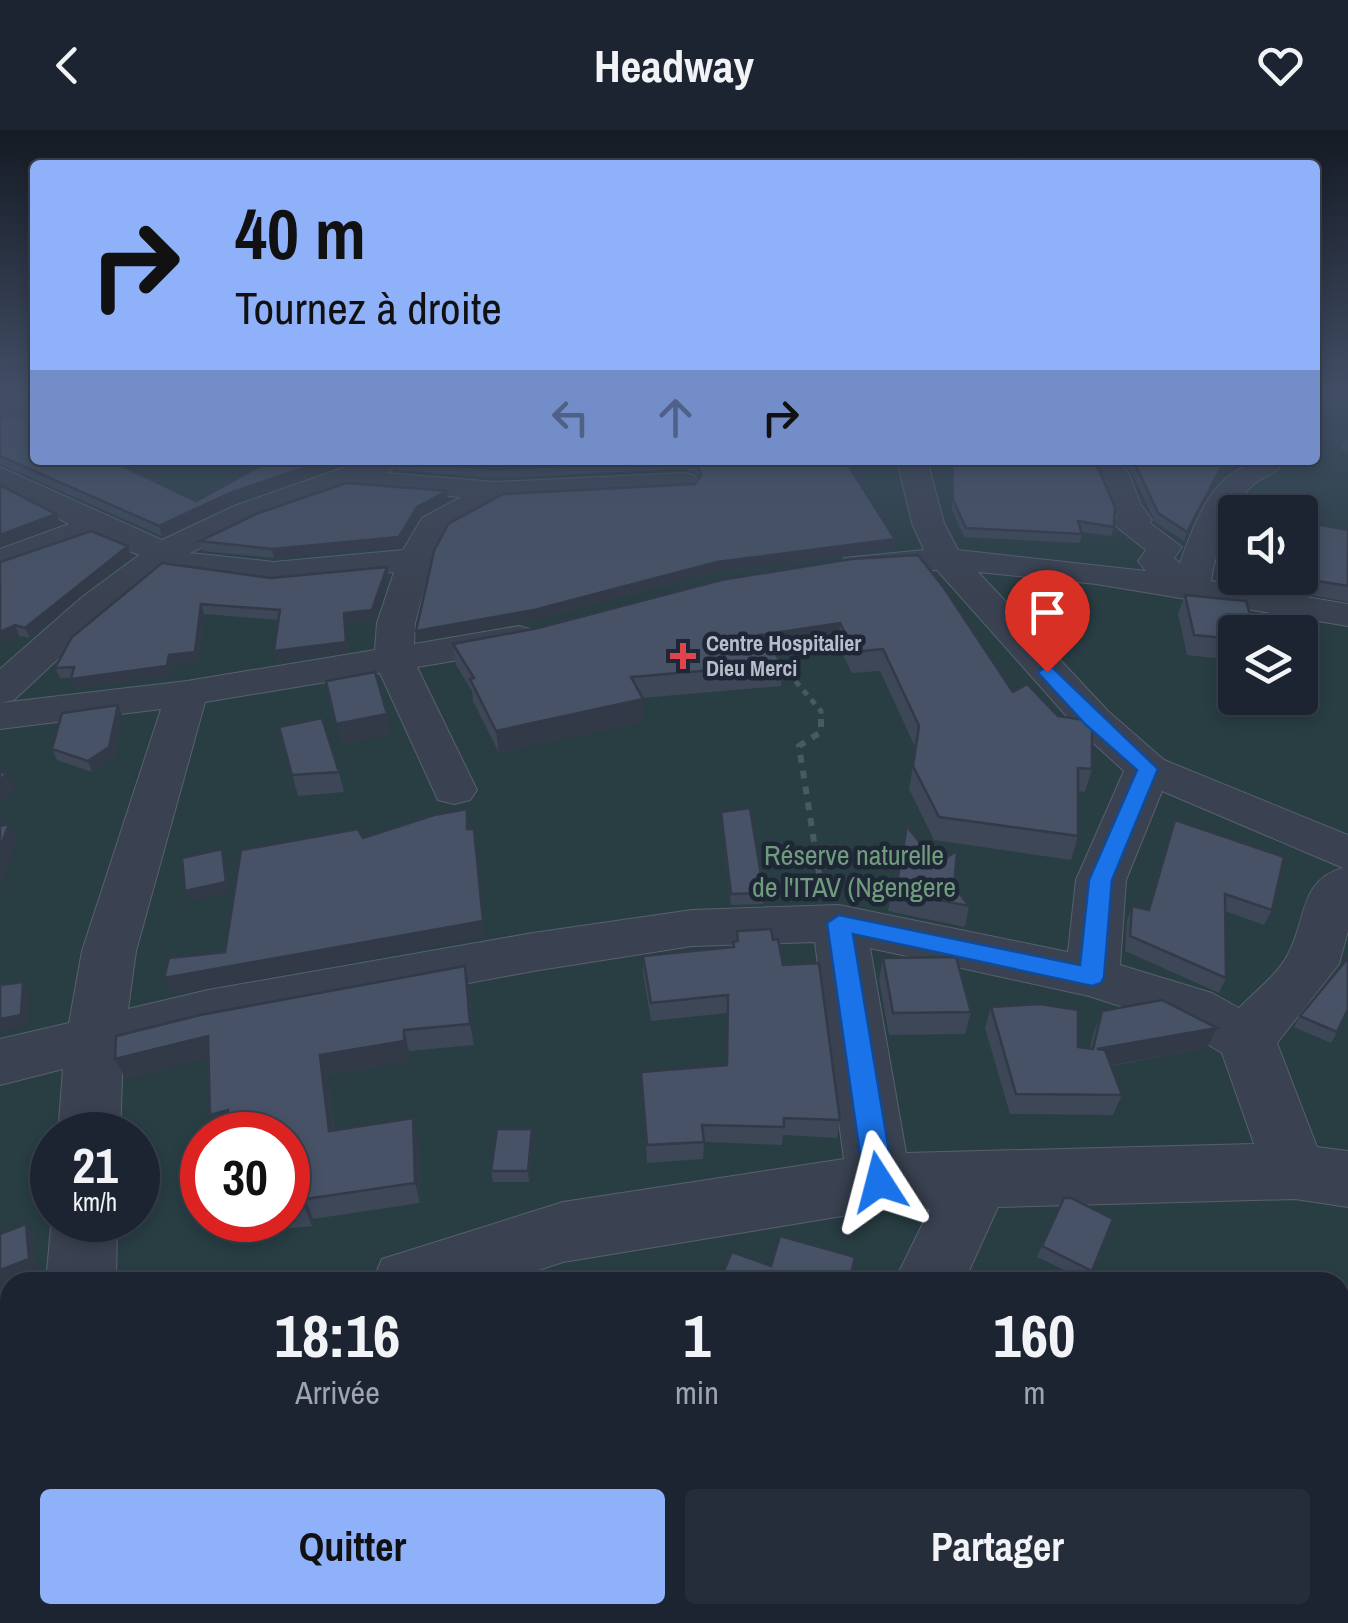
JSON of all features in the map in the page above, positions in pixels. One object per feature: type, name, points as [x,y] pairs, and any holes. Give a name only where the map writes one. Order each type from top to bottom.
[{"type":"street","points":[[0,691],[42,650],[164,553],[228,520],[379,465]]},
{"type":"street","points":[[914,465],[922,484],[928,524],[946,559],[1093,720],[1148,769],[1348,853]]},
{"type":"street","points":[[1105,465],[1114,474],[1126,507],[1136,520],[1130,524],[1165,547],[1155,561],[1192,588]]},
{"type":"street","points":[[1192,588],[1193,568],[1222,508],[1242,477],[1266,466]]},
{"type":"street","points":[[2,479],[164,553],[172,561],[274,572],[415,559]]},
{"type":"street","points":[[347,479],[496,491],[683,482]]},
{"type":"street","points":[[454,790],[394,660],[396,623],[415,559],[434,525],[496,491]]},
{"type":"street","points":[[0,561],[96,525]]},
{"type":"street","points":[[829,569],[946,559],[1096,573],[1348,614]]},
{"type":"street","points":[[0,716],[187,692],[557,630]]},
{"type":"street","points":[[90,1112],[94,1041],[119,907],[187,692]]},
{"type":"street","points":[[1092,977],[1101,880],[1148,769]]},
{"type":"street","points":[[1246,1039],[1312,964],[1332,896],[1348,883]]},
{"type":"street","points":[[839,923],[879,1182]]},
{"type":"street","points":[[0,1062],[246,1004],[533,952],[692,928],[839,923],[1092,977],[1192,1008],[1246,1039],[1322,1175],[978,1177],[879,1182],[563,1232],[438,1272]]},
{"type":"street","points":[[934,1272],[978,1177]]},
{"type":"street","points":[[81,1272],[83,1242]]},
{"type":"path","points":[[775,656],[821,711],[821,732],[799,746],[823,898],[839,923]]},
{"type":"green space","name":"Réserve naturelle de l'ITAV (Ngengere","points":[[0,461],[30,461],[30,465],[1320,465],[1320,461],[1348,461],[1348,1272],[0,1272]]},
{"type":"building","points":[[11,461],[30,461],[30,465],[120,465],[196,501],[262,465],[312,465],[230,493],[159,526]]},
{"type":"building","points":[[446,465],[579,465],[495,469]]},
{"type":"building","points":[[697,465],[848,465],[895,539],[717,562],[534,610],[416,631],[434,551],[448,524],[503,494],[695,484],[701,475]]},
{"type":"building","points":[[952,465],[1095,465],[1115,507],[1114,527],[1078,521],[1082,534],[966,528],[953,500]]},
{"type":"building","points":[[1135,465],[1222,465],[1187,532],[1158,513]]},
{"type":"building","points":[[346,483],[447,491],[417,507],[399,537],[272,549],[200,541],[256,514]]},
{"type":"building","points":[[0,485],[56,514],[0,535]]},
{"type":"building","points":[[1318,524],[1348,530],[1348,586],[1318,581]]},
{"type":"building","points":[[91,531],[128,546],[25,628],[15,625],[0,632],[0,562]]},
{"type":"building","points":[[918,555],[1013,692],[1027,684],[1058,716],[1092,721],[1092,769],[1078,768],[1078,836],[939,817],[913,766],[919,726],[883,649],[854,652],[840,623],[760,635],[783,664],[631,677],[643,699],[496,731],[470,679],[474,678],[453,644],[538,628],[721,580],[851,559]]},
{"type":"building","points":[[162,563],[271,578],[387,567],[372,610],[344,613],[346,642],[274,651],[280,610],[201,604],[195,652],[169,655],[167,666],[71,679],[74,667],[55,668],[72,637]]},
{"type":"building","points":[[1185,595],[1246,601],[1250,615],[1218,615],[1218,637],[1194,635]]},
{"type":"building","points":[[375,672],[387,714],[336,724],[326,681]]},
{"type":"building","points":[[118,705],[109,747],[88,761],[52,749],[62,713]]},
{"type":"building","points":[[322,718],[339,772],[292,775],[279,727]]},
{"type":"building","points":[[750,808],[764,893],[731,894],[721,812]]},
{"type":"building","points":[[467,809],[467,829],[474,829],[483,921],[164,978],[169,958],[225,952],[241,850],[358,829],[363,838],[434,815]]},
{"type":"building","points":[[1175,820],[1284,857],[1272,910],[1225,894],[1226,978],[1130,936],[1132,906],[1149,910]]},
{"type":"building","points":[[9,824],[0,848],[0,826]]},
{"type":"building","points":[[907,826],[936,864],[957,851],[954,886],[969,906],[892,891],[896,888]]},
{"type":"building","points":[[222,849],[226,882],[185,891],[182,858]]},
{"type":"building","points":[[771,929],[773,940],[778,939],[783,965],[819,963],[840,1120],[784,1118],[784,1127],[702,1125],[704,1142],[647,1145],[641,1072],[727,1065],[728,995],[651,1003],[643,956],[734,947],[737,931]]},
{"type":"building","points":[[956,957],[971,1012],[893,1013],[883,958]]},
{"type":"building","points":[[1348,958],[1348,1009],[1337,1032],[1300,1016]]},
{"type":"building","points":[[465,966],[470,1024],[404,1030],[404,1041],[320,1055],[329,1131],[413,1118],[415,1183],[310,1198],[310,1112],[210,1112],[208,1036],[115,1059],[116,1036],[200,1015]]},
{"type":"building","points":[[23,982],[21,1015],[0,1019],[0,985]]},
{"type":"building","points":[[1162,1000],[1217,1028],[1097,1049],[1105,1050],[1122,1095],[1016,1094],[991,1007],[1040,1004],[1078,1010],[1078,1047],[1093,1049],[1102,1011]]},
{"type":"building","points":[[497,1129],[532,1129],[528,1171],[491,1171]]},
{"type":"building","points":[[1064,1198],[1113,1219],[1092,1271],[1042,1246]]},
{"type":"building","points":[[26,1224],[29,1259],[0,1270],[0,1234]]},
{"type":"building","points":[[780,1236],[855,1257],[851,1272],[723,1272],[732,1252],[771,1266]]},
{"type":"place","name":"Centre Hospitalier Dieu Merci","points":[[683,656]]},
{"type":"route","points":[[879,1182],[839,923],[1092,977],[1101,880],[1148,769],[1047,672]]}]
